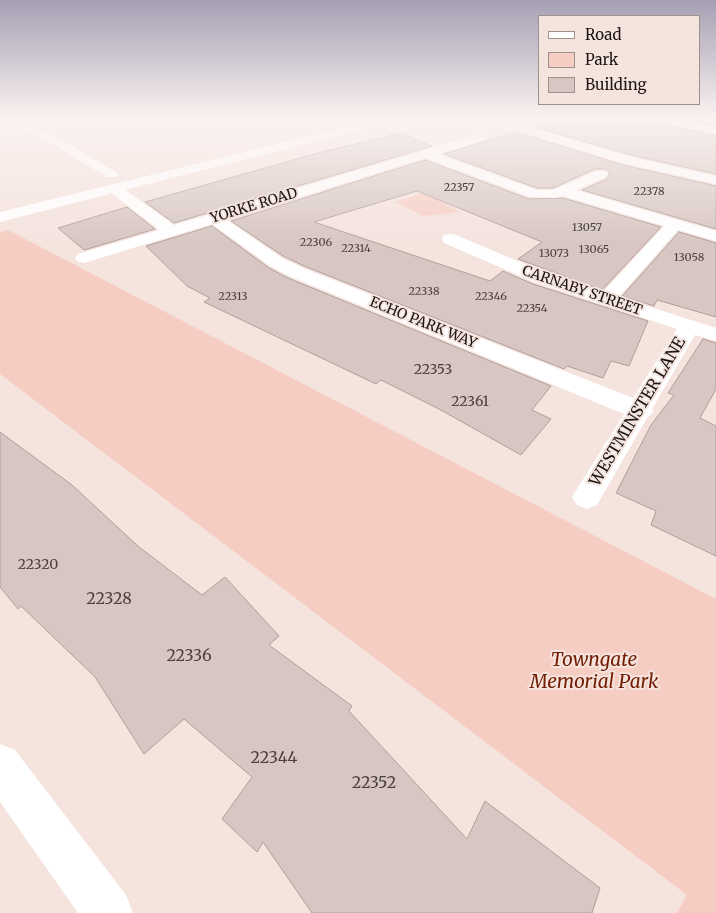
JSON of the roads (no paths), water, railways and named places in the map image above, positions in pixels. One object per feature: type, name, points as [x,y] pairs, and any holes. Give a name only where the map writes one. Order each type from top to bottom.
[{"type":"street","points":[[86,160],[116,178],[171,231]]},
{"type":"street","points":[[94,179],[123,178],[196,160]]},
{"type":"street","points":[[0,208],[116,178],[201,160]]},
{"type":"street","name":"YORKE ROAD","points":[[84,258],[407,160]]},
{"type":"street","points":[[440,160],[535,194],[549,195],[563,191],[601,174]]},
{"type":"street","points":[[627,160],[716,180]]},
{"type":"street","points":[[0,216],[116,178]]},
{"type":"street","points":[[563,191],[716,236]]},
{"type":"street","name":"ECHO PARK WAY","points":[[214,218],[276,262],[296,272],[641,411]]},
{"type":"street","points":[[606,300],[675,224]]},
{"type":"street","name":"CARNABY STREET","points":[[450,239],[541,278],[688,328],[716,335]]},
{"type":"street","name":"WESTMINSTER LANE","points":[[587,497],[641,411],[688,328]]},
{"type":"street","points":[[0,765],[108,913]]},
{"type":"park label","name":"Towngate Memorial Park","points":[[594,672]]}]
